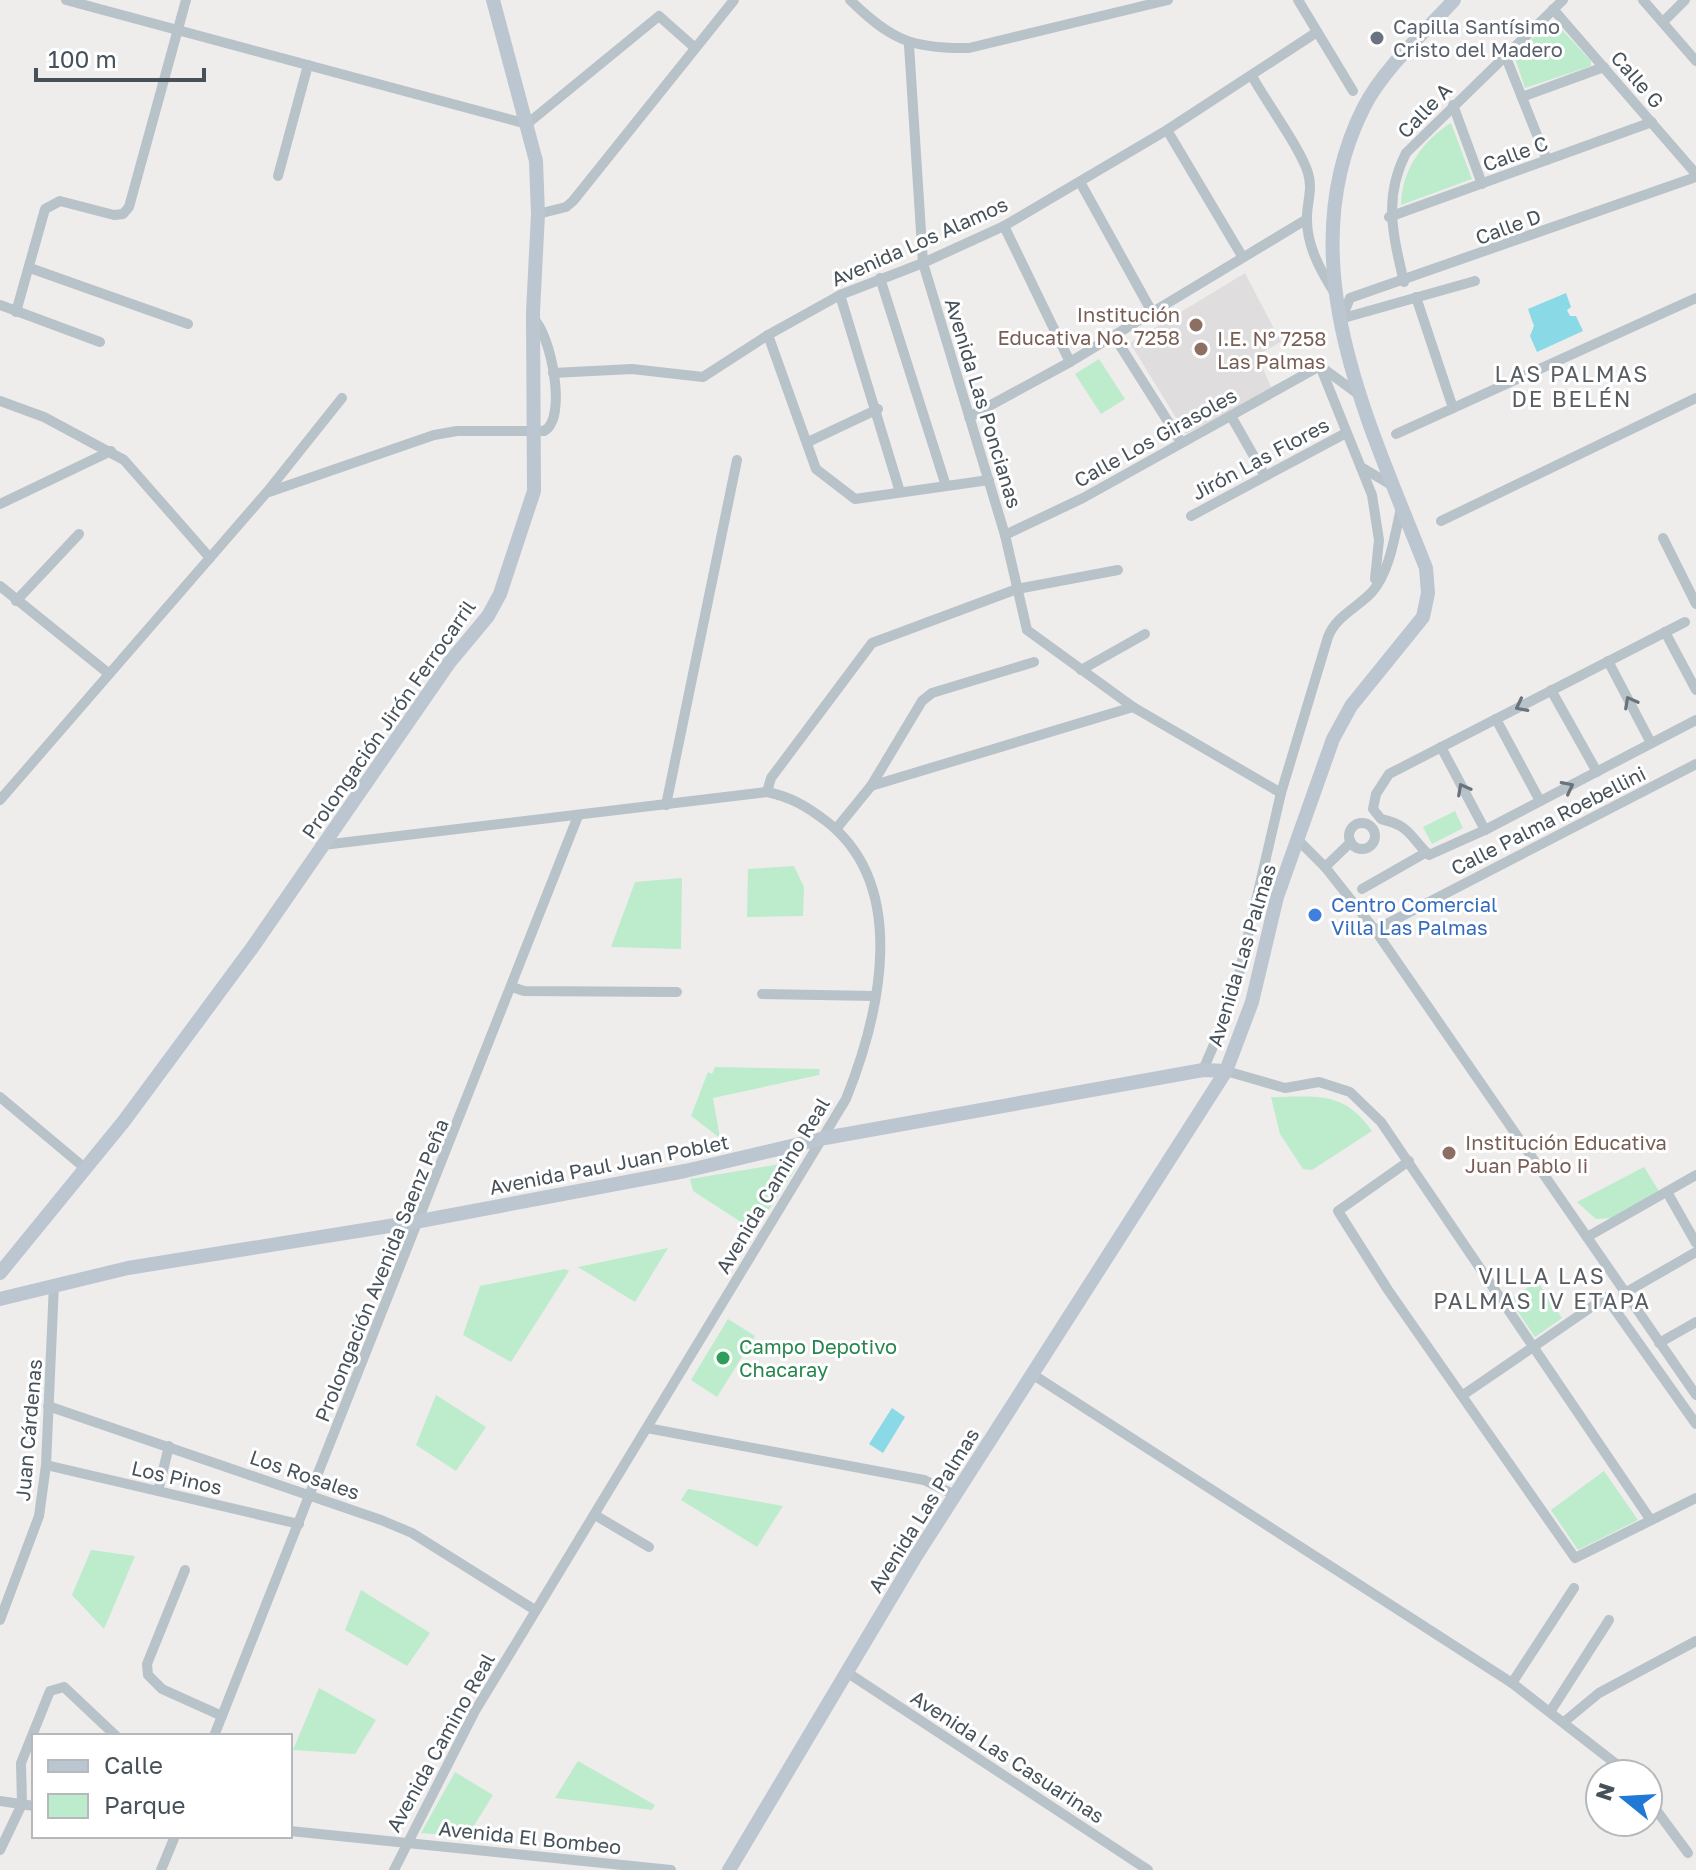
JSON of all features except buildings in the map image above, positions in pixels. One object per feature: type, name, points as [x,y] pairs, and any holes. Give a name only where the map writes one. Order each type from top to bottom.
[{"type":"street","points":[[66,0],[527,124],[659,16],[694,47]]},
{"type":"street","points":[[16,312],[45,209],[51,202],[60,201],[114,215],[123,214],[129,207],[186,0]]},
{"type":"street","name":"Prolongación Jirón Ferrocarril","points":[[1,1271],[86,1169],[252,948],[449,663],[488,616],[500,594],[534,491],[533,318],[538,214],[536,161],[493,0]]},
{"type":"street","points":[[538,214],[566,207],[573,201],[734,0]]},
{"type":"street","points":[[850,0],[909,45],[969,48],[1168,0]]},
{"type":"street","points":[[1298,0],[1353,91]]},
{"type":"street","name":"Avenida Las Palmas","points":[[729,1870],[955,1495],[1226,1071],[1252,1002],[1284,877],[1333,739],[1345,717],[1423,617],[1428,593],[1426,568],[1358,394],[1336,295],[1333,247],[1341,171],[1364,107],[1454,0]]},
{"type":"street","name":"Calle A","points":[[1404,282],[1389,217],[1393,184],[1406,153],[1563,0]]},
{"type":"street","points":[[1643,0],[1696,61]]},
{"type":"street","points":[[1663,22],[1685,0]]},
{"type":"street","name":"Calle G","points":[[1553,9],[1696,176]]},
{"type":"street","name":"Avenida Los Alamos","points":[[553,373],[632,369],[703,377],[768,335],[840,295],[923,263],[1004,226],[1167,130],[1317,32]]},
{"type":"street","name":"Avenida Las Poncianas","points":[[909,45],[923,263],[1005,535],[1027,630],[1133,707],[1281,793]]},
{"type":"street","points":[[1505,55],[1547,160]]},
{"type":"street","points":[[278,176],[308,65]]},
{"type":"street","points":[[1522,97],[1604,67]]},
{"type":"street","points":[[1252,76],[1304,162],[1311,190],[1307,219],[1317,262],[1336,295]]},
{"type":"street","points":[[1453,105],[1482,184]]},
{"type":"street","name":"Calle C","points":[[1389,217],[1652,122]]},
{"type":"street","points":[[1167,130],[1242,256]]},
{"type":"street","name":"Calle D","points":[[1340,318],[1350,298],[1404,282],[1696,176]]},
{"type":"street","points":[[1080,182],[1152,312]]},
{"type":"street","points":[[969,417],[1070,362],[1307,219]]},
{"type":"street","points":[[1004,226],[1070,362]]},
{"type":"street","points":[[30,268],[188,324]]},
{"type":"street","points":[[880,278],[946,486]]},
{"type":"street","points":[[1340,318],[1475,281]]},
{"type":"street","points":[[840,295],[878,409],[900,492]]},
{"type":"street","points":[[1416,297],[1453,408]]},
{"type":"street","points":[[1396,434],[1696,298]]},
{"type":"street","points":[[0,305],[100,342]]},
{"type":"street","points":[[267,492],[434,435],[457,431],[547,430],[555,420],[553,373],[544,333],[533,318]]},
{"type":"street","points":[[768,335],[816,469],[855,499],[989,480]]},
{"type":"street","points":[[1114,336],[1181,442]]},
{"type":"street","points":[[1320,366],[1358,394]]},
{"type":"street","points":[[1320,366],[1372,495],[1379,540],[1375,589]]},
{"type":"street","name":"Calle Los Girasoles","points":[[1005,535],[1083,498],[1320,366]]},
{"type":"street","points":[[0,800],[267,492],[342,398]]},
{"type":"street","points":[[1441,521],[1696,398]]},
{"type":"street","points":[[0,401],[44,417],[111,451],[139,474],[210,558]]},
{"type":"street","points":[[808,442],[878,409]]},
{"type":"street","points":[[1231,416],[1264,474]]},
{"type":"street","name":"Jirón Las Flores","points":[[1191,516],[1264,474],[1346,433]]},
{"type":"street","points":[[2,502],[111,451]]},
{"type":"street","points":[[666,805],[737,460]]},
{"type":"street","points":[[1359,466],[1393,486]]},
{"type":"street","points":[[1203,1070],[1233,1000],[1281,793],[1331,630],[1375,589],[1391,548],[1402,506]]},
{"type":"street","points":[[16,601],[79,534]]},
{"type":"street","points":[[1663,538],[1696,604]]},
{"type":"street","points":[[767,792],[771,778],[872,643],[1017,589],[1118,570]]},
{"type":"street","points":[[0,586],[108,673]]},
{"type":"street","points":[[1325,867],[1351,842],[1352,827],[1370,826],[1378,817],[1376,794],[1389,774],[1685,622]]},
{"type":"street","points":[[1665,632],[1696,690]]},
{"type":"street","points":[[1081,670],[1145,634]]},
{"type":"street","points":[[1608,661],[1651,743]]},
{"type":"street","points":[[836,829],[871,786],[922,701],[932,693],[1034,662]]},
{"type":"street","points":[[1551,690],[1597,772]]},
{"type":"street","points":[[871,786],[1133,707]]},
{"type":"street","points":[[1496,719],[1540,801]]},
{"type":"street","points":[[1378,817],[1397,822],[1412,832],[1429,855],[1485,830],[1696,720]]},
{"type":"street","points":[[1441,747],[1485,830]]},
{"type":"street","name":"Calle Palma Roebellini","points":[[1375,930],[1696,765]]},
{"type":"street","name":"Avenida Camino Real","points":[[323,845],[767,792],[789,796],[836,829],[865,864],[875,889],[879,926],[875,996],[862,1059],[825,1138],[475,1711],[405,1842],[394,1870]]},
{"type":"street","name":"Prolongación Avenida Saenz Peña","points":[[215,1734],[578,816]]},
{"type":"street","points":[[1351,842],[1356,848],[1367,847],[1374,839],[1370,826]]},
{"type":"street","points":[[1299,841],[1325,867],[1375,930],[1623,1294],[1696,1394]]},
{"type":"street","points":[[1362,889],[1425,853]]},
{"type":"street","points":[[1263,875],[1284,877]]},
{"type":"street","points":[[512,987],[524,991],[677,992]]},
{"type":"street","points":[[762,994],[875,996]]},
{"type":"street","name":"Avenida Paul Juan Poblet","points":[[7,1297],[128,1268],[420,1221],[685,1171],[825,1138],[1203,1070],[1226,1071]]},
{"type":"street","points":[[1226,1071],[1285,1088],[1319,1082],[1350,1092],[1381,1122],[1650,1519]]},
{"type":"street","points":[[0,1097],[86,1169]]},
{"type":"street","points":[[1409,1161],[1338,1211],[1575,1558],[1696,1498]]},
{"type":"street","points":[[1587,1237],[1696,1175]]},
{"type":"street","points":[[1667,1192],[1696,1243]]},
{"type":"street","points":[[1623,1294],[1696,1252]]},
{"type":"street","points":[[1,1271],[7,1297]]},
{"type":"street","name":"Juan Cárdenas","points":[[0,1620],[39,1516],[46,1465],[55,1327],[54,1284]]},
{"type":"street","points":[[1463,1395],[1606,1297],[1696,1424]]},
{"type":"street","points":[[1659,1343],[1696,1322]]},
{"type":"street","points":[[1032,1374],[1512,1683],[1609,1758]]},
{"type":"street","name":"Los Rosales","points":[[48,1406],[311,1494],[412,1533],[535,1610]]},
{"type":"street","points":[[647,1428],[924,1480],[955,1495]]},
{"type":"street","points":[[158,1491],[169,1446]]},
{"type":"street","name":"Los Pinos","points":[[46,1465],[299,1524]]},
{"type":"street","points":[[595,1515],[649,1547]]},
{"type":"street","points":[[185,1570],[147,1664],[148,1675],[162,1689],[222,1716]]},
{"type":"street","points":[[1512,1683],[1574,1588]]},
{"type":"street","points":[[1550,1712],[1609,1620]]},
{"type":"street","points":[[1564,1722],[1599,1693],[1696,1641]]},
{"type":"street","name":"Avenida Las Casuarinas","points":[[848,1673],[1148,1870]]},
{"type":"street","points":[[33,1734],[53,1688],[67,1690],[114,1734]]},
{"type":"street","points":[[0,1850],[22,1804],[21,1763],[32,1737]]},
{"type":"street","points":[[0,1801],[32,1806]]},
{"type":"street","points":[[1664,1821],[1688,1853]]},
{"type":"street","name":"Avenida El Bombeo","points":[[292,1831],[671,1870]]},
{"type":"street","points":[[161,1870],[174,1838]]},
{"type":"shaded area","name":"I.E. N° 7258 Las Palmas","points":[[1245,273],[1281,342],[1257,355],[1272,389],[1186,434],[1130,343]]},
{"type":"green space","points":[[1553,20],[1591,61],[1591,66],[1525,88],[1514,55]]},
{"type":"green space","points":[[1451,123],[1472,179],[1401,205],[1409,169],[1431,138]]},
{"type":"green space","points":[[1099,359],[1125,399],[1101,414],[1075,374]]},
{"type":"green space","points":[[1455,811],[1463,828],[1432,844],[1423,827]]},
{"type":"green space","points":[[794,866],[804,887],[803,916],[747,917],[748,869]]},
{"type":"green space","points":[[682,878],[681,949],[611,947],[635,882]]},
{"type":"green space","points":[[715,1067],[820,1069],[819,1075],[713,1098],[720,1138],[691,1116],[708,1072],[712,1074]]},
{"type":"green space","points":[[1271,1097],[1316,1097],[1339,1102],[1350,1108],[1372,1131],[1312,1170],[1303,1169],[1280,1134]]},
{"type":"green space","points":[[793,1162],[796,1168],[755,1231],[693,1191],[690,1179]]},
{"type":"green space","points":[[1644,1167],[1659,1191],[1611,1218],[1596,1219],[1577,1202]]},
{"type":"green space","points":[[668,1248],[635,1302],[578,1267]]},
{"type":"green space","points":[[565,1269],[569,1271],[511,1362],[463,1335],[480,1286]]},
{"type":"green space","points":[[1537,1281],[1562,1318],[1535,1337],[1510,1300]]},
{"type":"green space","name":"Campo Depotivo Chacaray","points":[[728,1319],[755,1336],[717,1397],[691,1380]]},
{"type":"green space","points":[[436,1395],[486,1427],[456,1471],[416,1445]]},
{"type":"green space","points":[[1604,1471],[1638,1520],[1578,1550],[1551,1510]]},
{"type":"green space","points":[[688,1489],[783,1506],[757,1547],[681,1500]]},
{"type":"green space","points":[[91,1550],[135,1556],[104,1629],[72,1595]]},
{"type":"green space","points":[[361,1590],[430,1633],[407,1666],[345,1630]]},
{"type":"green space","points":[[319,1688],[376,1720],[355,1754],[293,1750]]},
{"type":"green space","points":[[578,1761],[655,1805],[652,1810],[555,1798]]},
{"type":"green space","points":[[455,1772],[493,1795],[467,1837],[421,1833]]},
{"type":"water","points":[[1566,293],[1571,307],[1567,310],[1570,316],[1576,316],[1583,331],[1537,352],[1530,336],[1534,326],[1528,309]]},
{"type":"water","points":[[892,1408],[905,1417],[883,1453],[869,1444]]},
{"type":"place","name":"Capilla Santísimo Cristo del Madero","points":[[1377,38]]},
{"type":"place","name":"Institución Educativa No. 7258","points":[[1196,325]]},
{"type":"place","name":"I.E. N° 7258 Las Palmas","points":[[1201,349]]},
{"type":"place","name":"Centro Comercial Villa Las Palmas","points":[[1315,915]]},
{"type":"place","name":"Institución Educativa Juan Pablo Ii","points":[[1449,1153]]},
{"type":"place","name":"Campo Depotivo Chacaray","points":[[723,1358]]},
{"type":"district","name":"LAS PALMAS DE BELÉN","points":[[1572,386]]},
{"type":"district","name":"VILLA LAS PALMAS IV ETAPA","points":[[1542,1288]]}]
